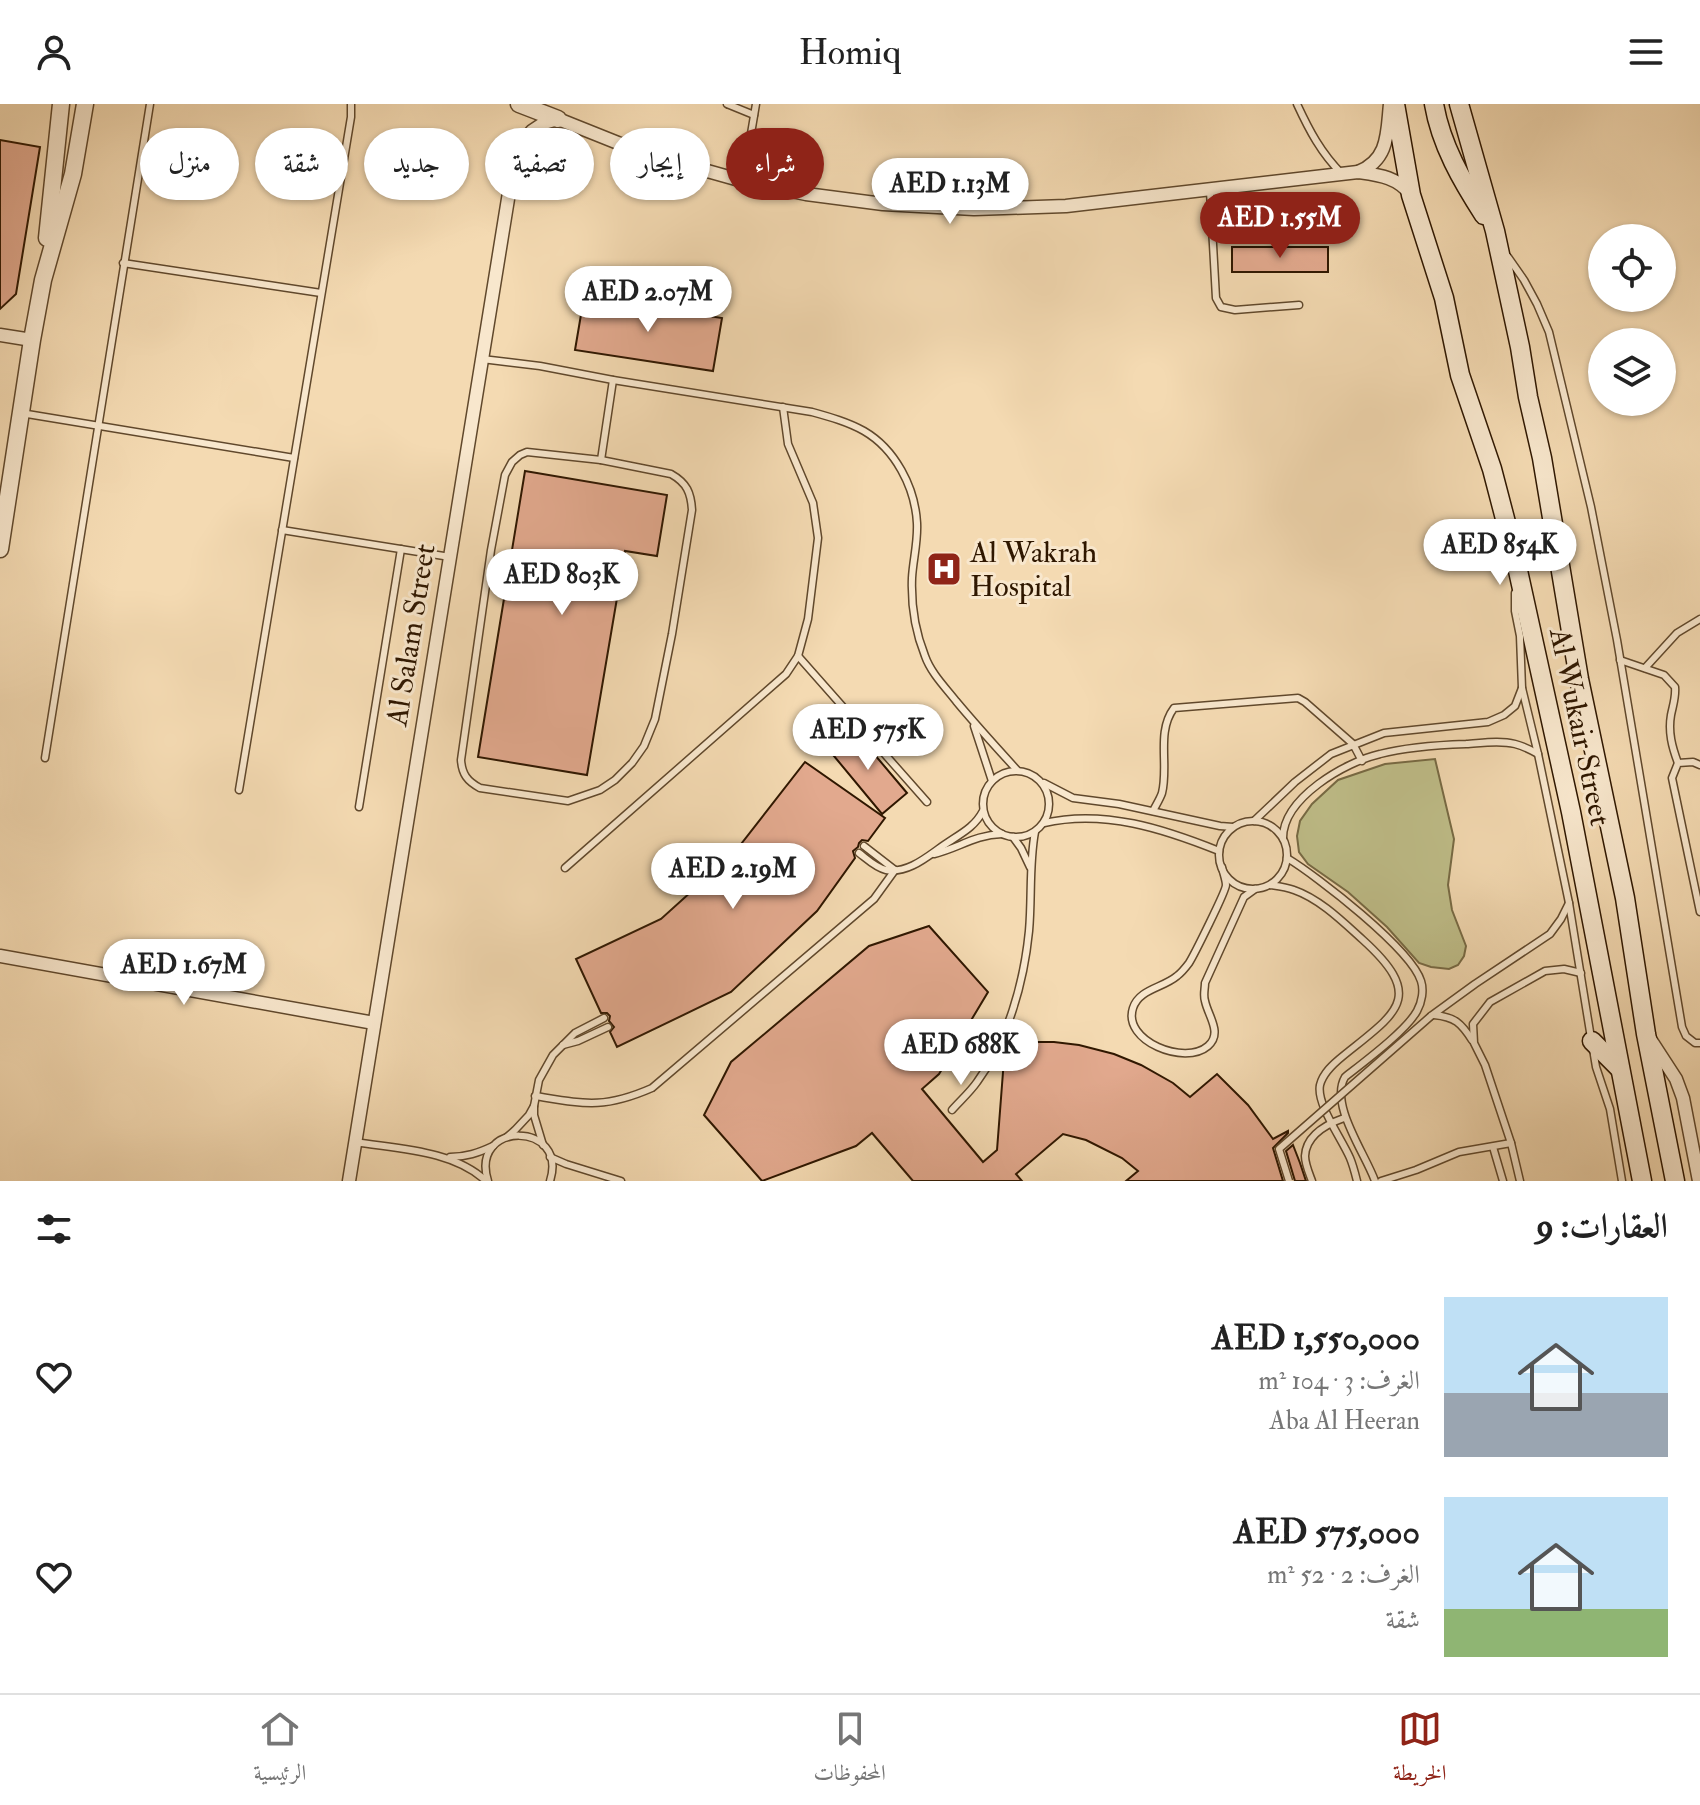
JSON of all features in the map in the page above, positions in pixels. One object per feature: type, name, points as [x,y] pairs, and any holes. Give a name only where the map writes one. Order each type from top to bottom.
[{"type":"main road","name":"Al Wukair Street","points":[[1393,104],[1411,195],[1444,298],[1460,375],[1492,469],[1515,557],[1571,812],[1642,1181]]},
{"type":"main road","points":[[1434,104],[1440,133],[1448,151],[1496,236]]},
{"type":"main road","name":"Al Wukair Street","points":[[1459,104],[1496,236],[1542,458],[1579,679],[1625,898],[1646,1034],[1675,1181]]},
{"type":"main road","points":[[1592,1041],[1620,1069]]},
{"type":"street","points":[[0,549],[43,280],[61,104]]},
{"type":"street","points":[[43,280],[73,174],[85,104]]},
{"type":"street","points":[[519,104],[630,147],[726,176]]},
{"type":"street","points":[[824,196],[883,204],[974,209],[1066,206],[1358,172],[1373,165],[1381,155],[1393,104]]},
{"type":"street","name":"Al Salam Street","points":[[349,1181],[515,155],[532,131],[558,119]]},
{"type":"street","points":[[1358,172],[1393,179],[1411,195]]},
{"type":"street","points":[[0,335],[32,340]]},
{"type":"street","points":[[0,956],[374,1023]]},
{"type":"street","points":[[1646,1034],[1676,1079],[1683,1098],[1699,1181]]},
{"type":"lane","points":[[45,758],[150,104]]},
{"type":"lane","points":[[239,790],[351,104]]},
{"type":"lane","points":[[727,104],[754,115]]},
{"type":"lane","points":[[752,128],[756,104]]},
{"type":"lane","points":[[1297,104],[1313,137],[1342,174]]},
{"type":"lane","points":[[1210,191],[1216,298],[1221,307],[1235,310],[1299,305]]},
{"type":"lane","points":[[1496,236],[1524,280],[1549,332],[1591,507],[1682,1027],[1686,1036],[1700,1043]]},
{"type":"lane","points":[[123,263],[321,293]]},
{"type":"lane","points":[[482,359],[812,412],[865,431],[885,446],[901,469],[914,498],[917,523],[911,602],[925,659],[973,723],[1017,770]]},
{"type":"lane","points":[[601,460],[613,380]]},
{"type":"lane","points":[[565,868],[786,674],[798,656],[808,619],[818,538],[813,503],[788,444],[783,407]]},
{"type":"lane","points":[[21,413],[294,458]]},
{"type":"lane","points":[[527,452],[601,460],[671,474],[687,486],[691,496],[692,510],[672,634],[655,719],[644,746],[632,763],[615,780],[583,797],[568,801],[480,788],[465,777],[461,760],[505,475],[512,462],[527,452]]},
{"type":"lane","points":[[282,530],[450,557]]},
{"type":"lane","points":[[359,807],[401,549]]},
{"type":"lane","points":[[1515,557],[1515,611],[1520,636],[1522,688],[1569,903],[1596,1067],[1610,1109],[1622,1181]]},
{"type":"lane","points":[[1645,668],[1677,633],[1700,619]]},
{"type":"lane","points":[[798,656],[927,802]]},
{"type":"lane","points":[[1620,660],[1664,675],[1675,687],[1670,734],[1678,763],[1672,778],[1700,912]]},
{"type":"lane","points":[[1254,821],[1308,770],[1331,754],[1384,733],[1488,722],[1515,706],[1522,688]]},
{"type":"lane","points":[[1153,811],[1162,792],[1165,728],[1174,708],[1298,698],[1353,744],[1362,761]]},
{"type":"lane","points":[[973,723],[992,781]]},
{"type":"lane","points":[[1222,867],[1227,877],[1244,888],[1270,885],[1284,868],[1287,858],[1283,828],[1296,805],[1324,780],[1379,754],[1501,742],[1538,754]]},
{"type":"lane","points":[[1678,763],[1700,765]]},
{"type":"lane","points":[[1041,781],[1050,801],[1049,812],[1035,832],[1013,837],[1002,834],[987,821],[983,811],[985,790],[999,775],[1017,770],[1030,773],[1073,798],[1119,804],[1220,826],[1233,827],[1254,821],[1265,823],[1283,838]]},
{"type":"lane","points":[[859,853],[891,871],[911,866],[973,826],[983,811]]},
{"type":"lane","points":[[1044,823],[1068,818],[1132,823],[1219,851]]},
{"type":"lane","points":[[1233,827],[1219,851],[1226,887],[1189,963],[1177,976],[1159,988],[1149,990],[1133,1006],[1131,1022],[1137,1033],[1171,1052],[1190,1055],[1208,1047],[1215,1028],[1204,998],[1205,983],[1244,897],[1255,889]]},
{"type":"lane","points":[[952,1110],[977,1083],[995,1053],[1009,1020],[1023,972],[1029,932],[1035,832]]},
{"type":"lane","points":[[934,854],[975,838],[1002,834]]},
{"type":"lane","points":[[1013,837],[1031,870]]},
{"type":"lane","points":[[864,846],[895,870]]},
{"type":"lane","points":[[1287,858],[1383,933],[1421,980],[1418,1010],[1406,1026],[1341,1083],[1344,1118],[1378,1181],[1416,1170],[1459,1152],[1511,1143]]},
{"type":"lane","points":[[535,1096],[604,1104],[652,1088],[874,899],[895,870]]},
{"type":"lane","points":[[1270,885],[1294,890],[1330,911],[1370,946],[1399,984],[1396,1007],[1387,1020],[1336,1062],[1321,1083],[1319,1093],[1349,1156],[1357,1181]]},
{"type":"lane","points":[[1289,1181],[1279,1149],[1432,1015],[1550,934],[1569,903]]},
{"type":"lane","points":[[1474,1043],[1473,1024],[1490,1002],[1545,971],[1564,969],[1581,973]]},
{"type":"lane","points":[[1432,1015],[1450,1016],[1474,1043],[1485,1065],[1520,1181]]},
{"type":"lane","points":[[550,1181],[550,1157],[534,1115],[539,1080],[545,1067],[575,1033],[604,1018]]},
{"type":"lane","points":[[563,1045],[608,1027]]},
{"type":"lane","points":[[355,1142],[442,1157],[460,1157],[478,1153],[507,1137],[523,1123],[534,1106]]},
{"type":"lane","points":[[1312,1181],[1305,1159],[1307,1147],[1320,1130],[1344,1118]]},
{"type":"lane","points":[[507,1137],[517,1134],[527,1136],[544,1146]]},
{"type":"lane","points":[[487,1181],[485,1163],[494,1145]]},
{"type":"lane","points":[[1493,1147],[1503,1181]]},
{"type":"lane","points":[[442,1157],[467,1166],[487,1181]]},
{"type":"lane","points":[[550,1157],[621,1181]]},
{"type":"shaded area","points":[[1435,759],[1454,839],[1448,885],[1452,910],[1466,946],[1458,965],[1449,969],[1419,963],[1387,927],[1348,892],[1308,864],[1299,852],[1297,836],[1300,821],[1312,804],[1338,780],[1385,764]]},
{"type":"building","points":[[0,140],[40,147],[16,294],[0,309]]},
{"type":"building","points":[[1232,247],[1328,247],[1328,272],[1232,272]]},
{"type":"building","points":[[584,297],[722,318],[713,371],[575,350]]},
{"type":"building","points":[[525,471],[667,495],[657,556],[625,551],[587,775],[478,757]]},
{"type":"building","points":[[853,729],[907,793],[882,814],[829,750]]},
{"type":"building","points":[[805,762],[885,818],[868,841],[862,840],[853,851],[855,858],[817,911],[731,992],[617,1047],[610,1032],[614,1027],[609,1021],[610,1016],[601,1013],[576,959],[661,919],[734,853]]},
{"type":"building","points":[[929,926],[988,992],[939,1074],[922,1089],[983,1162],[997,1150],[1005,1046],[1054,1042],[1114,1054],[1173,1083],[1190,1097],[1217,1074],[1248,1105],[1273,1139],[1288,1131],[1273,1148],[1283,1181],[1126,1181],[1138,1171],[1122,1158],[1086,1140],[1063,1134],[1016,1174],[1022,1181],[913,1181],[872,1133],[856,1146],[762,1181],[704,1115],[731,1062],[869,946]]},
{"type":"building","points":[[1293,1145],[1306,1181],[1295,1181],[1286,1151]]},
{"type":"place","name":"Al Wakrah Hospital","points":[[944,569]]}]
